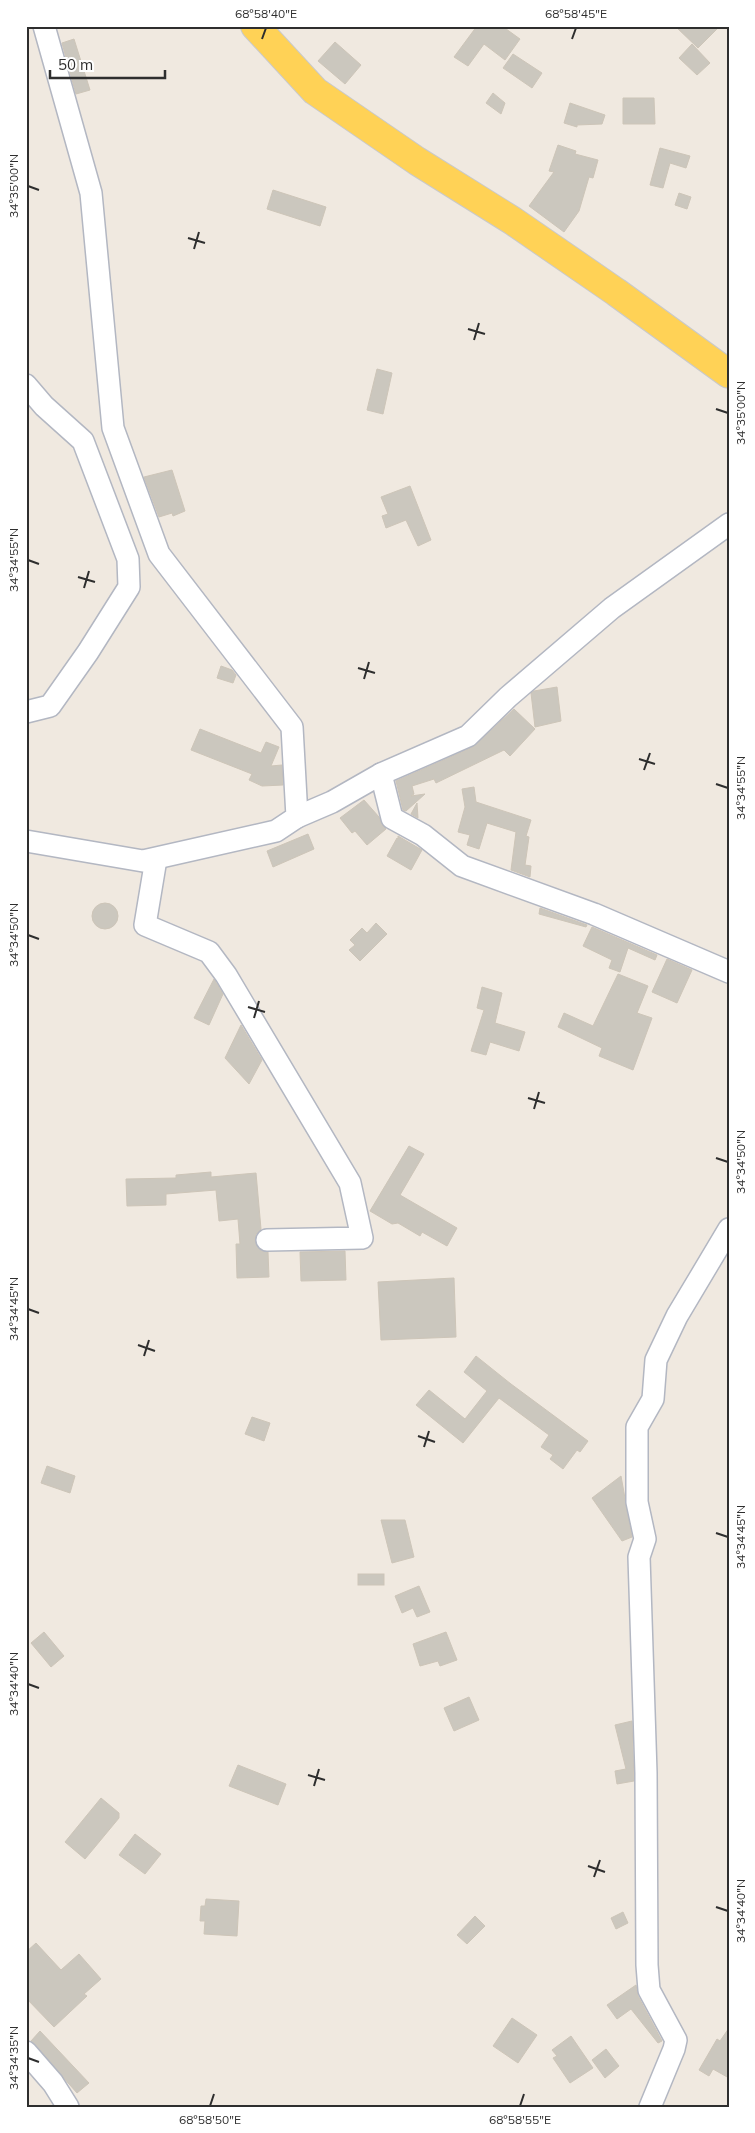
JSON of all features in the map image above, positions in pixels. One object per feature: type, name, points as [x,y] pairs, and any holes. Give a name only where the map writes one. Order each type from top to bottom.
[{"type":"main road","points":[[255,26],[315,91],[417,161],[520,226],[616,292],[729,374]]},
{"type":"street","points":[[44,26],[90,193],[113,428],[159,554],[292,727],[297,817]]},
{"type":"street","points":[[26,385],[44,406],[83,441],[128,559],[129,587],[88,652],[50,706],[26,712]]},
{"type":"street","points":[[86,450],[112,419]]},
{"type":"street","points":[[26,842],[143,861],[156,860],[276,831],[297,817],[332,802],[382,774],[468,736],[508,697],[612,608],[729,524]]},
{"type":"street","points":[[382,774],[392,818],[423,835],[462,866],[594,914],[729,972]]},
{"type":"street","points":[[156,860],[145,925],[209,952],[226,975],[350,1183],[362,1238],[267,1240]]},
{"type":"street","points":[[650,2107],[676,2040],[649,1990],[647,1965],[646,1773],[639,1557],[645,1539],[637,1502],[637,1427],[653,1399],[656,1360],[677,1316],[729,1229]]},
{"type":"street","points":[[26,2052],[53,2083],[68,2107]]},
{"type":"building","points":[[477,26],[502,26],[520,39],[505,60],[484,44],[468,66],[454,57]]},
{"type":"building","points":[[675,26],[720,26],[698,48]]},
{"type":"building","points":[[74,39],[90,90],[76,94],[62,43]]},
{"type":"building","points":[[335,42],[361,65],[345,84],[318,61]]},
{"type":"building","points":[[692,44],[710,63],[697,75],[679,58]]},
{"type":"building","points":[[513,54],[542,73],[532,88],[503,68]]},
{"type":"building","points":[[493,93],[505,103],[501,114],[486,103]]},
{"type":"building","points":[[623,98],[654,98],[655,124],[623,124]]},
{"type":"building","points":[[570,103],[605,115],[602,124],[577,125],[577,127],[564,123]]},
{"type":"building","points":[[558,145],[576,151],[575,154],[598,160],[593,178],[589,177],[579,211],[564,232],[529,206],[554,172],[549,171]]},
{"type":"building","points":[[660,148],[690,156],[686,168],[670,163],[663,188],[650,185]]},
{"type":"building","points":[[273,190],[326,207],[320,226],[267,209]]},
{"type":"building","points":[[679,193],[691,197],[687,209],[675,205]]},
{"type":"building","points":[[377,369],[392,373],[383,414],[367,410]]},
{"type":"building","points":[[172,470],[185,511],[173,516],[172,513],[159,517],[144,477]]},
{"type":"building","points":[[410,486],[431,540],[418,546],[406,520],[386,528],[382,516],[388,514],[381,497]]},
{"type":"building","points":[[221,666],[232,670],[236,675],[233,683],[217,678]]},
{"type":"building","points":[[557,687],[561,721],[535,727],[531,693]]},
{"type":"building","points":[[514,709],[535,729],[510,756],[504,750],[436,783],[434,779],[412,786],[414,794],[411,796],[425,794],[406,811],[403,810],[396,781],[473,747]]},
{"type":"building","points":[[200,729],[261,753],[266,742],[279,747],[271,766],[282,765],[283,785],[262,786],[249,780],[252,774],[191,750]]},
{"type":"building","points":[[474,787],[476,802],[531,820],[526,836],[529,837],[525,865],[531,866],[530,877],[511,870],[516,832],[487,823],[479,849],[467,845],[470,835],[458,832],[465,807],[462,789]]},
{"type":"building","points":[[364,800],[379,817],[386,829],[367,845],[355,831],[352,833],[340,818]]},
{"type":"building","points":[[417,803],[418,818],[411,814]]},
{"type":"building","points":[[308,834],[314,849],[273,867],[267,851]]},
{"type":"building","points":[[398,836],[422,850],[411,870],[387,856]]},
{"type":"building","points":[[105,903],[114,907],[118,916],[114,925],[105,929],[96,925],[92,916],[96,907]]},
{"type":"building","points":[[540,908],[587,925],[586,927],[539,914]]},
{"type":"building","points":[[376,923],[387,934],[360,961],[349,950],[355,945],[350,940],[362,928],[367,933]]},
{"type":"building","points":[[592,927],[657,955],[655,960],[628,948],[620,972],[609,968],[612,960],[583,946]]},
{"type":"building","points":[[667,959],[692,970],[677,1003],[652,992]]},
{"type":"building","points":[[618,974],[648,986],[637,1013],[652,1018],[633,1070],[599,1056],[602,1048],[558,1027],[564,1013],[593,1026]]},
{"type":"building","points":[[214,979],[223,994],[209,1025],[194,1018]]},
{"type":"building","points":[[482,987],[502,993],[495,1023],[525,1032],[519,1051],[490,1042],[486,1055],[471,1051],[484,1010],[477,1008]]},
{"type":"building","points":[[241,1025],[262,1060],[249,1084],[225,1058]]},
{"type":"building","points":[[409,1146],[424,1154],[400,1195],[457,1228],[447,1246],[422,1232],[420,1236],[398,1223],[392,1224],[370,1211]]},
{"type":"building","points":[[211,1172],[211,1177],[256,1173],[261,1229],[256,1234],[255,1241],[261,1251],[268,1252],[269,1277],[237,1278],[236,1244],[240,1244],[238,1219],[219,1221],[216,1190],[166,1194],[166,1205],[127,1206],[126,1179],[176,1178],[176,1175]]},
{"type":"building","points":[[345,1251],[346,1280],[301,1281],[300,1252]]},
{"type":"building","points":[[454,1278],[456,1337],[381,1340],[378,1282]]},
{"type":"building","points":[[476,1356],[588,1441],[580,1452],[577,1450],[563,1469],[550,1459],[553,1455],[541,1447],[549,1435],[499,1398],[463,1443],[416,1405],[429,1390],[465,1419],[487,1391],[464,1372]]},
{"type":"building","points":[[252,1417],[270,1423],[264,1441],[245,1434]]},
{"type":"building","points":[[47,1466],[75,1476],[70,1493],[41,1483]]},
{"type":"building","points":[[621,1476],[632,1537],[622,1541],[592,1498]]},
{"type":"building","points":[[381,1520],[405,1520],[414,1557],[392,1563]]},
{"type":"building","points":[[358,1574],[384,1574],[384,1585],[358,1585]]},
{"type":"building","points":[[419,1586],[430,1612],[417,1617],[413,1608],[402,1613],[395,1596]]},
{"type":"building","points":[[44,1632],[64,1656],[51,1667],[31,1643]]},
{"type":"building","points":[[446,1632],[457,1660],[440,1666],[438,1661],[420,1666],[413,1644]]},
{"type":"building","points":[[469,1697],[479,1720],[454,1731],[444,1708]]},
{"type":"building","points":[[632,1721],[634,1781],[617,1784],[615,1771],[626,1769],[615,1725]]},
{"type":"building","points":[[238,1765],[286,1784],[278,1805],[229,1786]]},
{"type":"building","points":[[101,1798],[119,1813],[119,1818],[85,1859],[65,1842]]},
{"type":"building","points":[[135,1834],[161,1854],[145,1874],[119,1855]]},
{"type":"building","points":[[206,1899],[239,1901],[237,1936],[204,1934],[205,1921],[200,1921],[201,1906],[205,1906]]},
{"type":"building","points":[[623,1912],[628,1923],[616,1929],[611,1918]]},
{"type":"building","points":[[475,1916],[485,1926],[467,1944],[457,1935]]},
{"type":"building","points":[[36,1943],[61,1970],[79,1954],[101,1979],[84,1994],[87,1996],[54,2027],[26,1998],[26,1952]]},
{"type":"building","points":[[636,1985],[638,1996],[662,2041],[658,2043],[631,2009],[617,2019],[607,2005]]},
{"type":"building","points":[[512,2018],[537,2035],[518,2063],[493,2046]]},
{"type":"building","points":[[729,2028],[729,2078],[713,2069],[709,2076],[699,2070],[717,2039],[720,2041]]},
{"type":"building","points":[[40,2031],[89,2083],[77,2093],[31,2041]]},
{"type":"building","points":[[571,2036],[593,2068],[570,2083],[553,2058],[557,2056],[552,2050]]},
{"type":"building","points":[[606,2049],[619,2066],[605,2078],[592,2060]]}]
